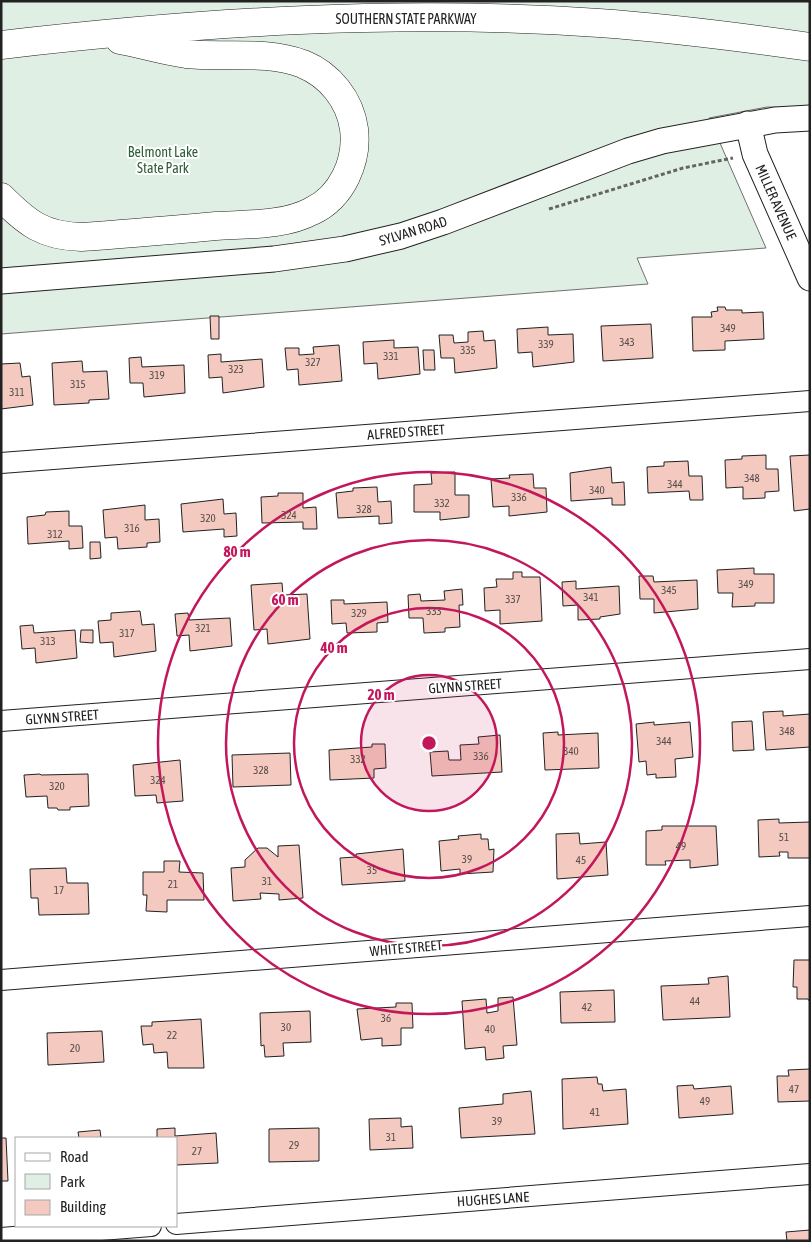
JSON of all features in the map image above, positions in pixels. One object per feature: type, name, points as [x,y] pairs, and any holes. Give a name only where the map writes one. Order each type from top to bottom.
[{"type":"highway","name":"SOUTHERN STATE PARKWAY","points":[[1,45],[92,34],[288,21],[476,18],[600,23],[810,47]]},
{"type":"highway","points":[[1,197],[23,218],[35,226],[50,233],[80,237],[284,220],[314,211],[334,195],[343,183],[354,156],[354,129],[350,113],[337,88],[315,70],[301,64],[268,57],[186,54],[92,34]]},
{"type":"street","name":"SYLVAN ROAD","points":[[1,281],[274,259],[346,249],[401,236],[467,214],[628,151],[684,135],[786,118],[810,118]]},
{"type":"street","name":"MILLER AVENUE","points":[[748,124],[755,154],[810,278]]},
{"type":"street","name":"ALFRED STREET","points":[[1,463],[810,401]]},
{"type":"street","name":"GLYNN STREET","points":[[1,721],[810,659]]},
{"type":"street","name":"WHITE STREET","points":[[1,980],[810,916]]},
{"type":"street","name":"HUGHES LANE","points":[[178,1224],[810,1174]]},
{"type":"street","points":[[1,1238],[138,1227]]},
{"type":"green space","name":"Belmont Lake State Park","points":[[1,1],[810,1],[810,108],[767,107],[709,118],[766,248],[637,258],[648,284],[1,334]]},
{"type":"building","points":[[717,307],[725,307],[726,310],[742,310],[742,313],[763,312],[764,339],[725,341],[725,350],[693,351],[692,317],[712,317],[711,312],[718,311]]},
{"type":"building","points":[[210,316],[219,316],[219,339],[211,339]]},
{"type":"building","points":[[651,324],[653,358],[603,361],[601,326]]},
{"type":"building","points":[[548,327],[548,335],[573,334],[574,362],[533,367],[532,352],[518,353],[517,329]]},
{"type":"building","points":[[483,331],[484,341],[495,340],[497,368],[455,373],[454,358],[441,358],[439,335],[453,335],[454,343],[468,342],[468,332]]},
{"type":"building","points":[[394,340],[394,348],[418,347],[420,374],[378,379],[377,363],[364,364],[363,342]]},
{"type":"building","points":[[339,345],[342,381],[299,385],[298,369],[287,370],[285,348],[299,348],[299,355],[314,354],[313,347]]},
{"type":"building","points":[[423,350],[434,350],[435,370],[424,370]]},
{"type":"building","points":[[221,354],[221,362],[262,359],[264,387],[223,393],[222,377],[209,378],[208,355]]},
{"type":"building","points":[[141,357],[142,367],[184,365],[185,393],[144,397],[143,383],[130,383],[129,358]]},
{"type":"building","points":[[82,361],[83,372],[107,371],[109,399],[89,400],[89,403],[54,405],[52,363]]},
{"type":"building","points":[[20,363],[22,377],[30,376],[33,405],[1,409],[1,364]]},
{"type":"building","points":[[766,455],[766,469],[778,469],[779,491],[765,492],[765,498],[743,499],[743,487],[726,488],[725,460],[742,459],[742,456]]},
{"type":"building","points":[[810,455],[810,509],[794,511],[790,456]]},
{"type":"building","points":[[688,461],[689,476],[702,476],[703,500],[690,500],[689,491],[648,493],[647,467],[664,466],[664,462]]},
{"type":"building","points":[[611,467],[612,483],[624,482],[625,505],[612,505],[612,498],[571,501],[570,473]]},
{"type":"building","points":[[455,472],[455,495],[469,495],[469,517],[440,520],[440,512],[414,512],[414,485],[432,484],[431,473]]},
{"type":"building","points":[[533,474],[534,488],[546,488],[547,512],[509,516],[509,506],[493,507],[491,479],[510,478],[509,475]]},
{"type":"building","points":[[377,487],[378,502],[391,501],[392,523],[379,524],[379,516],[338,518],[336,493],[353,491],[353,488]]},
{"type":"building","points":[[278,493],[303,493],[303,508],[316,507],[317,529],[303,529],[303,522],[262,523],[261,497],[278,496]]},
{"type":"building","points":[[223,499],[224,514],[236,513],[237,536],[224,537],[224,529],[183,532],[181,504]]},
{"type":"building","points":[[145,505],[145,520],[159,519],[160,542],[147,543],[147,547],[118,549],[117,537],[105,538],[103,510]]},
{"type":"building","points":[[69,511],[69,526],[82,526],[83,548],[69,549],[69,541],[28,544],[27,517],[45,515],[46,512]]},
{"type":"building","points":[[90,542],[100,542],[101,558],[90,559]]},
{"type":"building","points":[[754,568],[754,574],[774,574],[774,603],[755,603],[755,606],[732,607],[733,593],[718,593],[717,570]]},
{"type":"building","points":[[513,572],[522,572],[522,577],[540,577],[542,621],[500,624],[500,610],[485,611],[484,588],[497,587],[496,579],[513,579]]},
{"type":"building","points":[[639,576],[653,576],[654,582],[697,580],[698,609],[654,613],[654,599],[640,599]]},
{"type":"building","points":[[576,581],[576,589],[619,586],[620,614],[600,617],[600,619],[578,620],[578,605],[563,606],[562,582]]},
{"type":"building","points":[[282,583],[283,595],[307,594],[310,639],[268,644],[267,629],[254,630],[251,585]]},
{"type":"building","points":[[462,589],[463,605],[459,605],[460,627],[445,628],[445,632],[424,633],[423,618],[409,618],[408,595],[420,594],[421,601],[445,600],[444,591]]},
{"type":"building","points":[[331,600],[344,600],[344,604],[387,602],[388,622],[377,623],[377,632],[347,633],[346,623],[332,624]]},
{"type":"building","points":[[140,611],[142,625],[154,624],[156,651],[114,657],[113,642],[100,643],[98,621],[111,620],[111,613]]},
{"type":"building","points":[[188,613],[189,620],[230,618],[232,646],[190,651],[189,635],[177,636],[175,614]]},
{"type":"building","points":[[33,625],[34,633],[75,630],[77,658],[36,663],[35,648],[22,649],[20,626]]},
{"type":"building","points":[[81,630],[93,630],[93,643],[80,642]]},
{"type":"building","points":[[783,711],[783,716],[810,714],[810,747],[766,750],[763,712]]},
{"type":"building","points":[[752,721],[754,750],[733,751],[732,722]]},
{"type":"building","points":[[654,722],[654,725],[690,722],[693,757],[675,759],[676,777],[656,778],[656,774],[647,775],[646,761],[639,762],[636,724]]},
{"type":"building","points":[[558,732],[558,735],[598,733],[599,768],[545,770],[543,733]]},
{"type":"building","points":[[500,735],[502,772],[432,776],[430,752],[448,751],[449,760],[461,760],[460,745],[479,744],[478,737]]},
{"type":"building","points":[[372,744],[385,744],[386,768],[374,769],[374,778],[330,780],[329,750],[372,747]]},
{"type":"building","points":[[290,753],[291,785],[233,787],[232,755]]},
{"type":"building","points":[[180,760],[183,801],[157,803],[156,795],[135,796],[133,765]]},
{"type":"building","points":[[88,774],[89,806],[70,807],[70,810],[58,810],[57,808],[48,808],[47,796],[26,797],[24,775]]},
{"type":"building","points":[[779,819],[779,823],[810,822],[810,858],[788,858],[788,852],[779,852],[780,856],[759,857],[758,820]]},
{"type":"building","points":[[662,826],[716,826],[718,865],[690,868],[690,860],[665,861],[666,865],[646,865],[646,831],[662,830]]},
{"type":"building","points":[[579,833],[580,844],[606,842],[608,875],[557,879],[556,834]]},
{"type":"building","points":[[481,834],[481,839],[488,839],[489,850],[494,849],[493,872],[460,874],[460,869],[441,871],[439,841],[459,839],[458,836]]},
{"type":"building","points":[[299,845],[303,898],[279,900],[279,894],[260,893],[261,899],[233,901],[231,868],[245,867],[245,860],[258,848],[267,848],[278,857],[278,846]]},
{"type":"building","points":[[403,849],[405,881],[342,885],[340,858],[356,857],[356,854]]},
{"type":"building","points":[[164,861],[180,861],[179,872],[203,873],[204,900],[167,900],[167,912],[146,911],[147,895],[143,895],[143,872],[164,872]]},
{"type":"building","points":[[66,868],[67,883],[88,883],[89,914],[39,915],[38,898],[31,898],[30,869]]},
{"type":"building","points":[[794,960],[810,960],[810,1002],[808,999],[797,999],[797,987],[793,987]]},
{"type":"building","points":[[728,976],[730,1017],[663,1020],[661,986],[709,984],[708,978]]},
{"type":"building","points":[[614,990],[615,1022],[561,1023],[560,992]]},
{"type":"building","points":[[513,997],[517,1045],[503,1046],[504,1058],[486,1060],[485,1047],[465,1049],[462,1001],[486,999],[487,1013],[498,1011],[498,998]]},
{"type":"building","points":[[396,1003],[412,1003],[413,1028],[401,1028],[401,1045],[382,1046],[382,1038],[361,1040],[357,1009],[396,1007]]},
{"type":"building","points":[[310,1011],[311,1042],[283,1043],[284,1056],[265,1057],[264,1045],[261,1046],[260,1013]]},
{"type":"building","points":[[201,1019],[204,1068],[168,1068],[167,1052],[154,1053],[153,1044],[143,1045],[141,1026],[152,1026],[152,1022]]},
{"type":"building","points":[[102,1031],[104,1062],[48,1065],[47,1033]]},
{"type":"building","points":[[810,1069],[810,1101],[778,1102],[777,1076],[789,1076],[788,1070]]},
{"type":"building","points":[[597,1077],[598,1084],[602,1084],[603,1091],[626,1089],[628,1124],[563,1129],[562,1079]]},
{"type":"building","points":[[693,1085],[694,1089],[731,1086],[733,1114],[679,1118],[677,1086]]},
{"type":"building","points":[[531,1091],[535,1134],[461,1138],[459,1108],[503,1104],[503,1094]]},
{"type":"building","points":[[401,1118],[401,1127],[412,1126],[413,1148],[370,1150],[369,1119]]},
{"type":"building","points":[[175,1128],[175,1136],[216,1133],[218,1163],[178,1165],[178,1137],[157,1137],[157,1129]]},
{"type":"building","points":[[319,1128],[319,1161],[269,1162],[269,1129]]},
{"type":"building","points":[[100,1130],[101,1137],[79,1137],[78,1132]]},
{"type":"building","points":[[1,1138],[6,1138],[8,1181],[1,1181]]},
{"type":"building","points":[[810,1230],[810,1241],[787,1241],[786,1232]]}]
